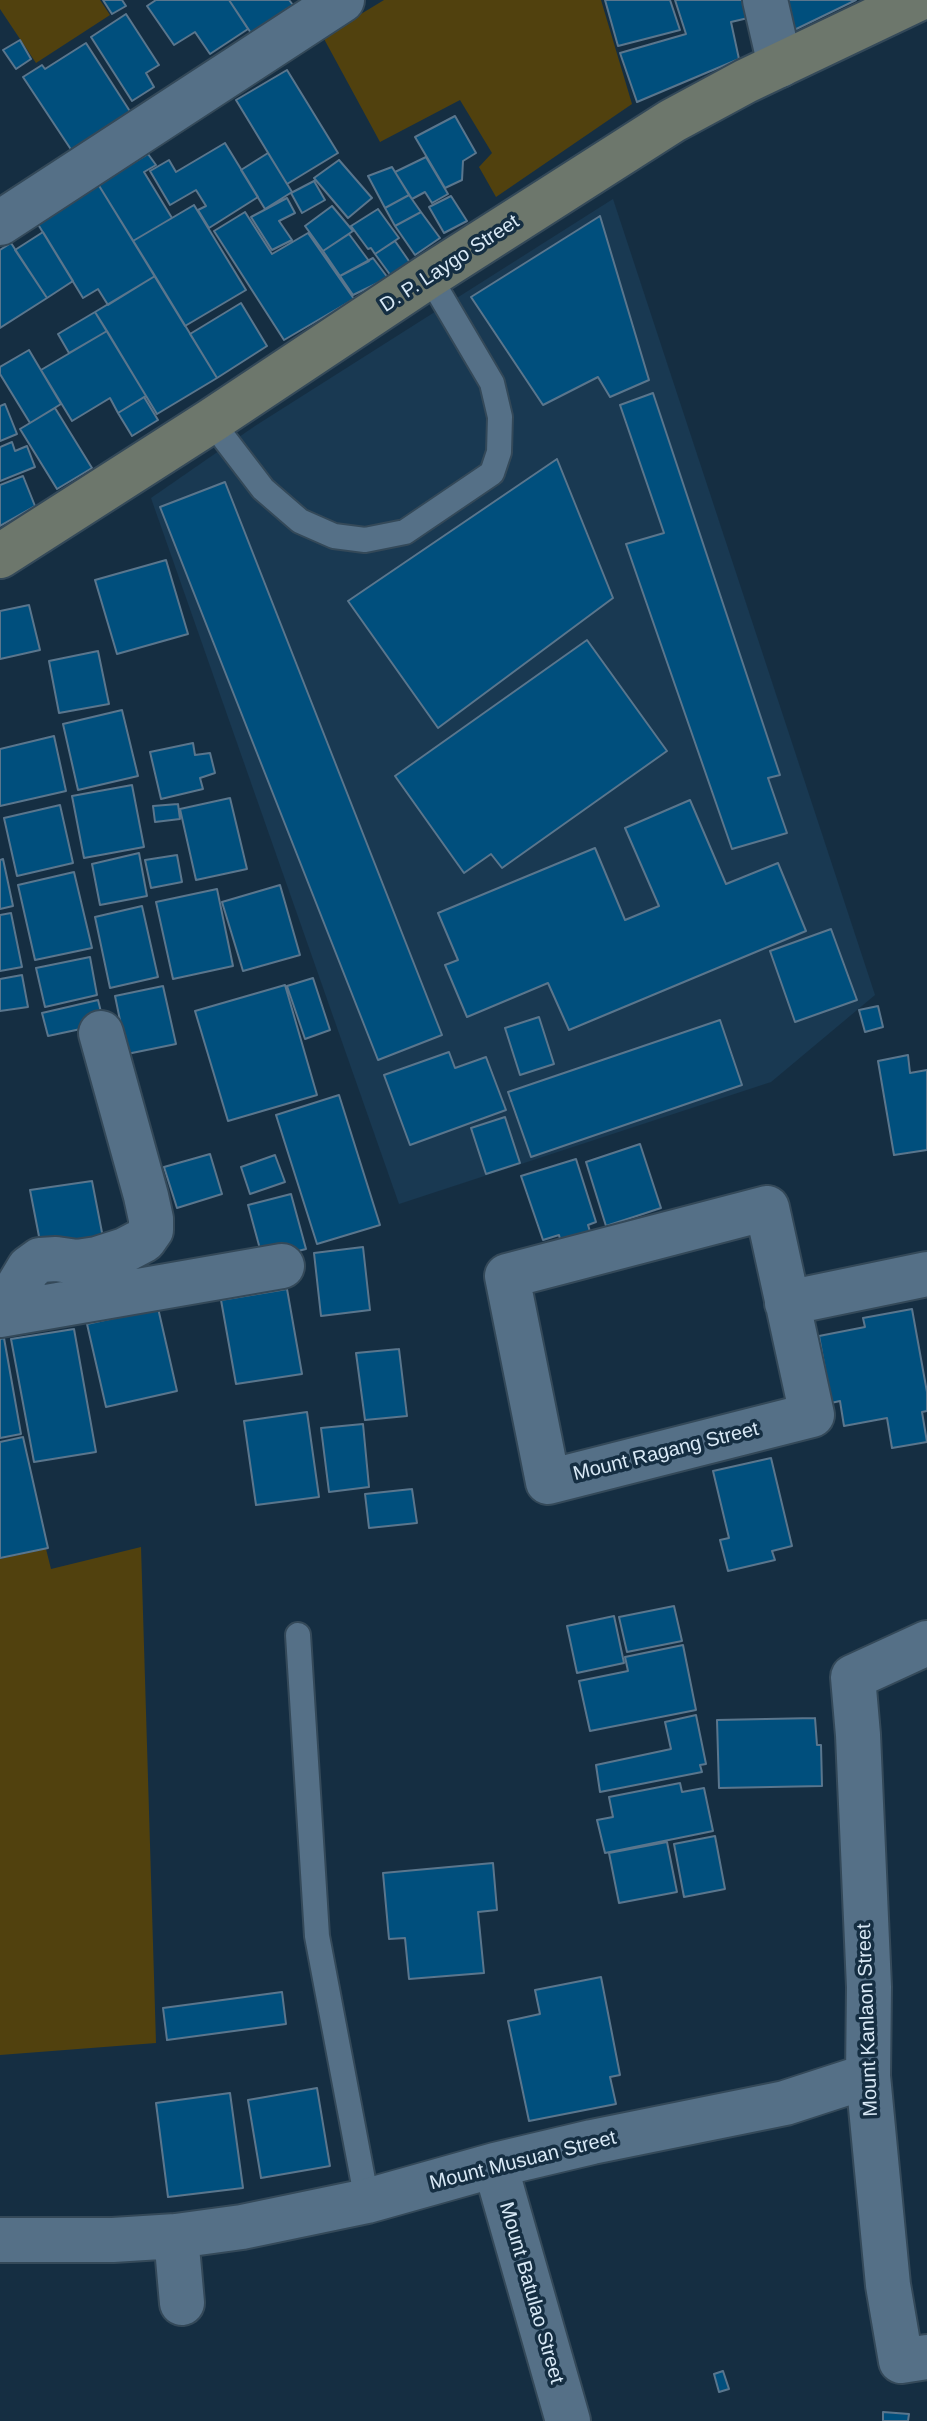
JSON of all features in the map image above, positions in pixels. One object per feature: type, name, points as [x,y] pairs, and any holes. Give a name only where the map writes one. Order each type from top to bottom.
[{"type":"main road","name":"D. P. Laygo Street","points":[[0,556],[672,121],[916,0]]},
{"type":"street","points":[[0,223],[342,0]]},
{"type":"street","points":[[765,0],[780,65]]},
{"type":"street","points":[[8,1314],[20,1283],[29,1268],[40,1260],[77,1262],[97,1259],[144,1240],[151,1230],[146,1196],[101,1033]]},
{"type":"street","name":"Mount Ragang Street","points":[[767,1208],[787,1303],[812,1415],[548,1482],[507,1276],[767,1208]]},
{"type":"street","points":[[8,1314],[282,1266]]},
{"type":"street","points":[[787,1303],[927,1274]]},
{"type":"street","name":"Mount Kanlaon Street","points":[[914,2359],[888,2285],[868,2076],[869,1987],[853,1677],[927,1643]]},
{"type":"street","name":"Mount Musuan Street","points":[[0,2240],[113,2240],[242,2227],[367,2201],[592,2142],[785,2103],[868,2076]]},
{"type":"street","name":"Mount Batulao Street","points":[[495,2165],[568,2421]]},
{"type":"street","points":[[176,2236],[182,2303]]},
{"type":"lane","points":[[211,421],[263,489],[300,521],[334,536],[365,540],[405,532],[492,473],[499,452],[500,417],[492,383],[429,276]]},
{"type":"lane","points":[[298,1635],[317,1936],[367,2201]]},
{"type":"shaded area","points":[[0,0],[100,0],[110,15],[36,63],[0,9]]},
{"type":"shaded area","points":[[384,0],[601,0],[632,104],[496,197],[479,167],[492,153],[460,100],[380,142],[323,37]]},
{"type":"shaded area","points":[[613,199],[875,995],[771,1082],[399,1204],[151,498],[255,426]]},
{"type":"shaded area","points":[[141,1547],[156,2043],[0,2055],[0,1559],[46,1549],[51,1569]]},
{"type":"building","points":[[103,0],[122,0],[126,6],[112,14]]},
{"type":"building","points":[[156,0],[229,0],[248,29],[210,54],[195,32],[174,45],[147,6]]},
{"type":"building","points":[[229,0],[289,0],[293,5],[251,33]]},
{"type":"building","points":[[605,0],[670,0],[680,30],[618,46]]},
{"type":"building","points":[[675,0],[745,0],[748,18],[731,22],[739,59],[637,102],[620,53],[686,34]]},
{"type":"building","points":[[781,0],[856,0],[788,33]]},
{"type":"building","points":[[126,14],[159,65],[146,73],[154,87],[132,101],[91,37]]},
{"type":"building","points":[[20,40],[31,59],[16,69],[3,50]]},
{"type":"building","points":[[86,43],[133,116],[74,154],[23,77],[42,65],[45,69]]},
{"type":"building","points":[[287,70],[338,153],[287,184],[236,100]]},
{"type":"building","points":[[455,116],[476,153],[463,161],[462,180],[445,188],[415,137]]},
{"type":"building","points":[[225,143],[258,197],[209,228],[198,210],[206,206],[196,190],[170,205],[150,171],[169,160],[176,172]]},
{"type":"building","points":[[268,153],[292,192],[265,209],[241,170]]},
{"type":"building","points":[[148,154],[156,165],[144,172],[172,218],[133,241],[98,184]]},
{"type":"building","points":[[426,157],[448,194],[432,203],[425,192],[412,199],[395,172]]},
{"type":"building","points":[[339,160],[372,198],[348,218],[314,178]]},
{"type":"building","points":[[392,167],[409,195],[385,208],[368,176]]},
{"type":"building","points":[[314,181],[325,200],[302,213],[291,193]]},
{"type":"building","points":[[98,184],[155,276],[108,305],[98,289],[83,298],[36,221]]},
{"type":"building","points":[[409,195],[421,212],[395,226],[385,208]]},
{"type":"building","points":[[451,196],[467,221],[444,233],[429,207]]},
{"type":"building","points":[[287,198],[295,213],[279,221],[292,240],[272,250],[251,217]]},
{"type":"building","points":[[194,205],[246,290],[185,326],[133,241]]},
{"type":"building","points":[[332,206],[353,231],[323,251],[305,226]]},
{"type":"building","points":[[378,209],[399,238],[375,254],[351,226]]},
{"type":"building","points":[[245,212],[272,254],[308,233],[354,299],[284,340],[214,231]]},
{"type":"building","points":[[421,212],[440,238],[415,255],[395,226]]},
{"type":"building","points":[[600,216],[649,380],[610,397],[598,377],[543,405],[471,297]]},
{"type":"building","points":[[43,232],[73,281],[47,298],[15,250]]},
{"type":"building","points":[[349,234],[369,261],[340,276],[323,251]]},
{"type":"building","points":[[395,241],[411,264],[391,276],[375,254]]},
{"type":"building","points":[[11,243],[47,298],[0,328],[0,250]]},
{"type":"building","points":[[373,258],[388,278],[353,295],[340,276]]},
{"type":"building","points":[[155,276],[217,378],[157,414],[95,312]]},
{"type":"building","points":[[241,303],[267,346],[217,378],[190,334]]},
{"type":"building","points":[[95,312],[107,331],[69,353],[58,334]]},
{"type":"building","points":[[107,331],[146,396],[118,413],[110,398],[72,421],[41,370]]},
{"type":"building","points":[[29,350],[61,404],[30,423],[0,374],[0,367]]},
{"type":"building","points":[[653,393],[780,775],[768,778],[787,833],[732,849],[626,544],[664,533],[620,405]]},
{"type":"building","points":[[144,397],[158,420],[132,436],[118,413]]},
{"type":"building","points":[[5,404],[17,434],[0,441],[0,406]]},
{"type":"building","points":[[55,408],[92,468],[57,489],[20,429]]},
{"type":"building","points":[[12,442],[15,451],[27,446],[35,467],[0,481],[0,447]]},
{"type":"building","points":[[557,459],[613,598],[438,728],[348,601]]},
{"type":"building","points":[[23,476],[35,506],[0,526],[0,485]]},
{"type":"building","points":[[225,482],[442,1035],[378,1060],[160,507]]},
{"type":"building","points":[[166,560],[188,634],[117,654],[95,580]]},
{"type":"building","points":[[29,605],[40,650],[0,659],[0,611]]},
{"type":"building","points":[[587,640],[667,751],[502,868],[491,854],[464,873],[395,776]]},
{"type":"building","points":[[98,651],[109,704],[59,713],[49,661]]},
{"type":"building","points":[[122,710],[138,776],[78,790],[63,724]]},
{"type":"building","points":[[54,736],[66,791],[0,806],[0,749]]},
{"type":"building","points":[[193,743],[195,755],[210,753],[215,773],[200,778],[203,789],[161,799],[150,752]]},
{"type":"building","points":[[132,785],[144,847],[84,858],[72,796]]},
{"type":"building","points":[[230,798],[247,869],[196,880],[180,809]]},
{"type":"building","points":[[690,800],[726,884],[778,863],[806,931],[569,1030],[548,983],[467,1017],[445,965],[458,960],[438,913],[595,848],[625,920],[659,906],[625,828]]},
{"type":"building","points":[[178,804],[180,819],[155,822],[153,806]]},
{"type":"building","points":[[60,805],[73,863],[17,876],[4,818]]},
{"type":"building","points":[[139,853],[147,896],[100,905],[92,864]]},
{"type":"building","points":[[177,855],[182,882],[151,888],[145,860]]},
{"type":"building","points":[[3,859],[13,906],[0,909],[0,860]]},
{"type":"building","points":[[74,872],[92,948],[35,960],[18,885]]},
{"type":"building","points":[[280,885],[300,955],[243,971],[222,902]]},
{"type":"building","points":[[217,889],[233,966],[173,979],[156,902]]},
{"type":"building","points":[[142,906],[158,977],[110,988],[95,917]]},
{"type":"building","points":[[11,913],[22,967],[0,971],[0,915]]},
{"type":"building","points":[[831,929],[857,1000],[795,1022],[770,951]]},
{"type":"building","points":[[90,957],[97,995],[45,1007],[36,968]]},
{"type":"building","points":[[22,975],[28,1007],[0,1011],[0,979]]},
{"type":"building","points":[[313,978],[330,1030],[305,1039],[287,986]]},
{"type":"building","points":[[285,985],[317,1095],[228,1121],[195,1011]]},
{"type":"building","points":[[163,986],[176,1044],[127,1054],[115,996]]},
{"type":"building","points":[[98,1000],[104,1024],[48,1036],[42,1013]]},
{"type":"building","points":[[878,1006],[883,1027],[865,1032],[859,1010]]},
{"type":"building","points":[[539,1017],[554,1064],[520,1075],[505,1028]]},
{"type":"building","points":[[720,1020],[742,1085],[531,1157],[508,1092]]},
{"type":"building","points":[[449,1052],[455,1068],[486,1057],[506,1110],[410,1145],[384,1075]]},
{"type":"building","points":[[908,1055],[910,1073],[927,1070],[927,1150],[894,1155],[878,1061]]},
{"type":"building","points":[[339,1095],[380,1225],[317,1244],[276,1115]]},
{"type":"building","points":[[505,1117],[520,1163],[486,1174],[471,1128]]},
{"type":"building","points":[[640,1144],[661,1208],[606,1226],[586,1162]]},
{"type":"building","points":[[210,1154],[222,1194],[177,1208],[164,1167]]},
{"type":"building","points":[[275,1155],[285,1182],[250,1194],[241,1167]]},
{"type":"building","points":[[576,1159],[596,1222],[588,1225],[593,1241],[563,1250],[559,1235],[543,1240],[521,1176]]},
{"type":"building","points":[[92,1181],[105,1248],[43,1257],[30,1190]]},
{"type":"building","points":[[291,1194],[306,1249],[263,1260],[248,1205]]},
{"type":"building","points":[[363,1247],[370,1310],[321,1316],[314,1253]]},
{"type":"building","points":[[287,1289],[302,1374],[236,1384],[221,1300]]},
{"type":"building","points":[[158,1308],[177,1391],[106,1407],[87,1324]]},
{"type":"building","points":[[912,1309],[927,1392],[927,1411],[922,1412],[927,1442],[892,1448],[887,1418],[844,1426],[840,1401],[831,1403],[819,1336],[865,1327],[863,1318]]},
{"type":"building","points":[[74,1329],[96,1452],[34,1462],[11,1339]]},
{"type":"building","points":[[4,1338],[21,1434],[0,1438],[0,1339]]},
{"type":"building","points":[[399,1349],[407,1416],[365,1420],[356,1353]]},
{"type":"building","points":[[307,1412],[319,1497],[256,1505],[244,1421]]},
{"type":"building","points":[[363,1424],[369,1487],[329,1492],[321,1428]]},
{"type":"building","points":[[23,1437],[48,1548],[0,1558],[0,1442]]},
{"type":"building","points":[[771,1458],[792,1546],[772,1551],[775,1560],[728,1571],[720,1540],[729,1538],[713,1471]]},
{"type":"building","points":[[412,1489],[417,1523],[369,1528],[365,1494]]},
{"type":"building","points":[[674,1606],[682,1641],[627,1652],[619,1617]]},
{"type":"building","points":[[614,1616],[624,1663],[577,1673],[567,1626]]},
{"type":"building","points":[[683,1645],[696,1710],[590,1731],[579,1681],[628,1671],[625,1657]]},
{"type":"building","points":[[696,1715],[706,1764],[700,1765],[702,1772],[600,1792],[596,1765],[671,1749],[665,1722]]},
{"type":"building","points":[[815,1718],[817,1745],[821,1745],[822,1786],[719,1788],[717,1720]]},
{"type":"building","points":[[680,1783],[682,1792],[704,1788],[713,1831],[605,1853],[597,1820],[613,1817],[609,1797]]},
{"type":"building","points":[[715,1836],[725,1889],[684,1897],[674,1844]]},
{"type":"building","points":[[667,1842],[677,1892],[619,1903],[609,1853]]},
{"type":"building","points":[[493,1863],[497,1910],[478,1912],[484,1973],[409,1979],[405,1938],[389,1939],[383,1873]]},
{"type":"building","points":[[601,1977],[620,2075],[610,2077],[616,2104],[529,2121],[508,2021],[540,2014],[535,1990]]},
{"type":"building","points":[[282,1992],[286,2024],[167,2040],[163,2008]]},
{"type":"building","points":[[317,2088],[330,2166],[261,2178],[248,2100]]},
{"type":"building","points":[[230,2093],[243,2188],[168,2197],[156,2103]]},
{"type":"building","points":[[723,2371],[729,2389],[719,2392],[714,2374]]},
{"type":"building","points":[[883,2412],[909,2414],[908,2421],[883,2421]]}]
